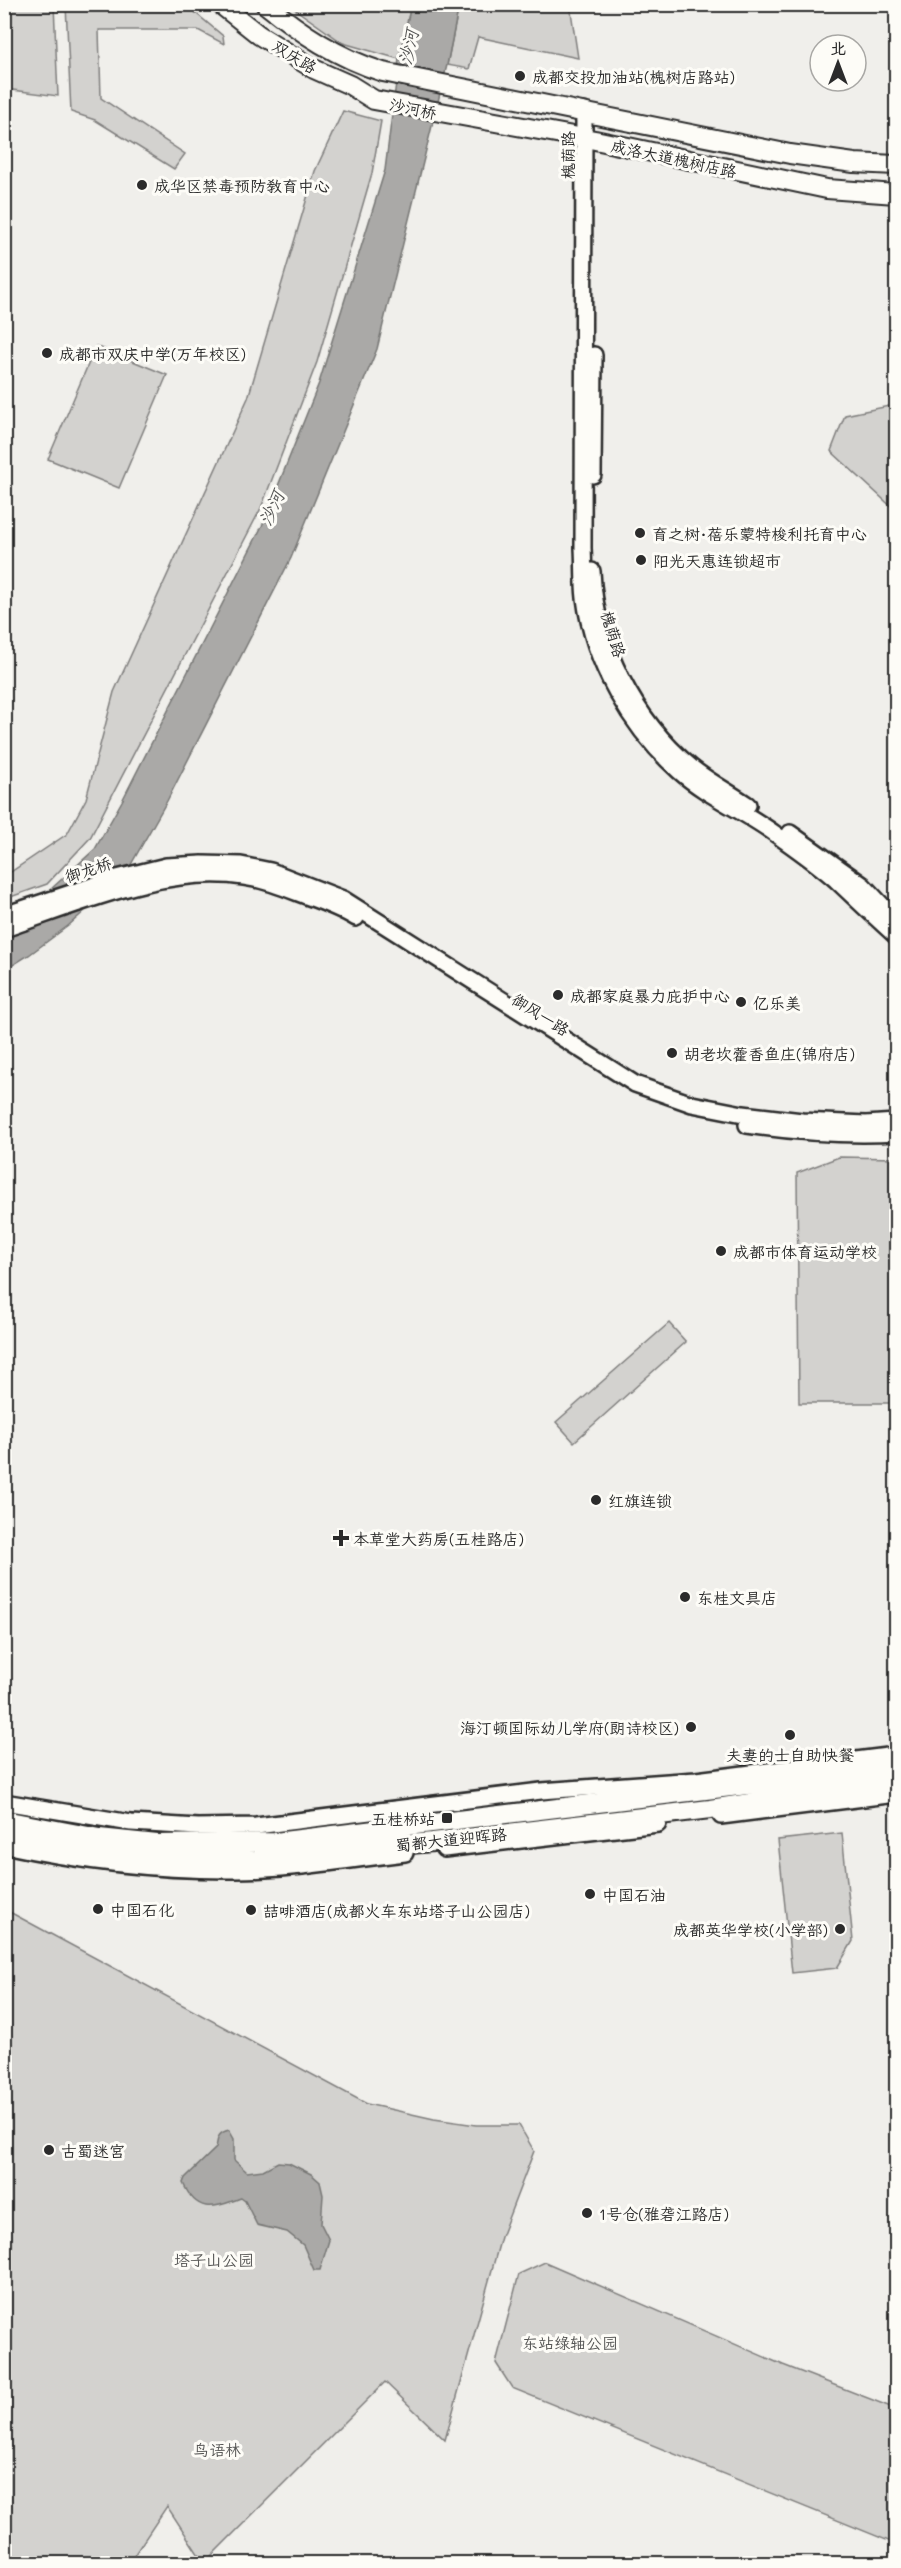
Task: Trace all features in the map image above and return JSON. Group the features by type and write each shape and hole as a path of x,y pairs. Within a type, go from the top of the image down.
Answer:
{"main road":[{"name":"双庆路","path":"220,4 259,35 314,69 350,85 374,100"},
{"name":"双庆路","path":"265,4 301,33 357,62 383,72"},
{"name":"沙河桥","path":"383,72 458,86"},
{"name":"成洛大道槐树店路","path":"458,86 790,154 854,163 897,165"},
{"name":"沙河桥","path":"374,100 453,116"},
{"name":"槐荫路","path":"584,111 590,140 592,574 602,629 615,665 638,708 657,732 690,766 840,867 863,885 897,920"},
{"name":"成洛大道槐树店路","path":"453,116 590,140 827,189 897,194"},
{"name":"槐荫路","path":"590,140 583,548 585,598 591,628 604,666 627,711 680,772 790,845 835,879 855,901 897,936"},
{"name":"御风一路","path":"183,870 242,865 271,871 344,898 635,1084 692,1104 743,1114 802,1121 866,1124 897,1122"},
{"name":"御龙桥","path":"4,915 130,874 183,870"},
{"name":"御龙桥","path":"4,928 183,870"},
{"name":"御风一路","path":"183,870 271,882 344,910 633,1094 682,1111 737,1124 803,1132 867,1135 897,1133"},
{"path":"256,1827 541,1791 696,1780 897,1755"},
{"name":"蜀都大道迎晖路","path":"4,1820 99,1838 157,1844 274,1842 897,1767"},
{"path":"630,1799 696,1780"},
{"name":"蜀都大道迎晖路","path":"4,1834 103,1854 178,1860 234,1860 434,1842 710,1809 897,1781"},
{"name":"蜀都大道迎晖路","path":"4,1845 92,1862 154,1868 229,1870 489,1845 897,1794"},
{"path":"4,1802 131,1823 198,1827 373,1829"},
{"path":"348,1860 434,1842"},
{"path":"103,1854 154,1868"}],"green space":[{"path":"5,4 54,5 58,96 5,89"},
{"path":"66,5 186,5 223,36 224,44 198,30 99,30 101,98 185,154 174,169 95,120 71,112"},
{"path":"289,5 411,5 399,59 343,43"},
{"path":"459,5 570,5 578,58 478,37 469,69 447,65"},
{"path":"343,111 381,121 372,173 317,362 261,508 90,838 47,884 5,899 5,876 67,834 86,799 114,692 248,398 315,171"},
{"path":"96,346 167,375 119,488 48,459"},
{"path":"889,406 896,413 896,511 831,451 845,415"},
{"path":"839,1157 896,1158 896,1403 799,1403 797,1173"},
{"path":"669,1323 686,1342 574,1442 556,1422"},
{"path":"842,1833 853,1941 837,1968 792,1973 778,1840"},
{"name":"塔子山公园","path":"4,1909 367,2104 434,2119 476,2125 519,2125 534,2151 501,2237 445,2440 385,2382 204,2563 167,2506 129,2563 5,2563"},
{"name":"东站绿轴公园","path":"545,2262 783,2365 896,2409 896,2544 512,2388 496,2363 519,2274"}],"water":[{"name":"沙河","path":"411,5 459,5 447,65 377,349 291,558 167,801 125,875 68,926 5,970 5,927 95,849 122,801 262,526 319,383 385,170 399,59"},
{"path":"229,2130 234,2139 234,2160 247,2172 263,2170 278,2162 289,2163 311,2174 320,2182 323,2195 321,2224 329,2240 320,2270 314,2270 303,2245 287,2232 257,2225 245,2201 241,2198 208,2206 195,2201 189,2193 183,2183 185,2178 216,2148 220,2134"}],"place":[{"name":"成都交投加油站(槐树店路站)","path":"520,76"},
{"name":"成华区禁毒预防教育中心","path":"142,185"},
{"name":"成都市双庆中学(万年校区)","path":"47,353"},
{"name":"育之树·蓓乐蒙特梭利托育中心","path":"640,533"},
{"name":"阳光天惠连锁超市","path":"641,560"},
{"name":"成都家庭暴力庇护中心","path":"558,995"},
{"name":"亿乐美","path":"741,1002"},
{"name":"胡老坎藿香鱼庄(锦府店)","path":"672,1053"},
{"name":"成都市体育运动学校","path":"721,1251"},
{"name":"红旗连锁","path":"596,1500"},
{"name":"本草堂大药房(五桂路店)","path":"341,1538"},
{"name":"东桂文具店","path":"685,1597"},
{"name":"海汀顿国际幼儿学府(朗诗校区)","path":"691,1727"},
{"name":"夫妻的士自助快餐","path":"790,1735"},
{"name":"五桂桥站","path":"447,1818"},
{"name":"中国石油","path":"590,1894"},
{"name":"中国石化","path":"98,1909"},
{"name":"喆啡酒店(成都火车东站塔子山公园店)","path":"251,1910"},
{"name":"成都英华学校(小学部)","path":"840,1929"},
{"name":"古蜀迷宫","path":"49,2150"},
{"name":"1号仓(雅砻江路店)","path":"587,2213"}],"park label":[{"name":"鸟语林","path":"217,2449"}]}
